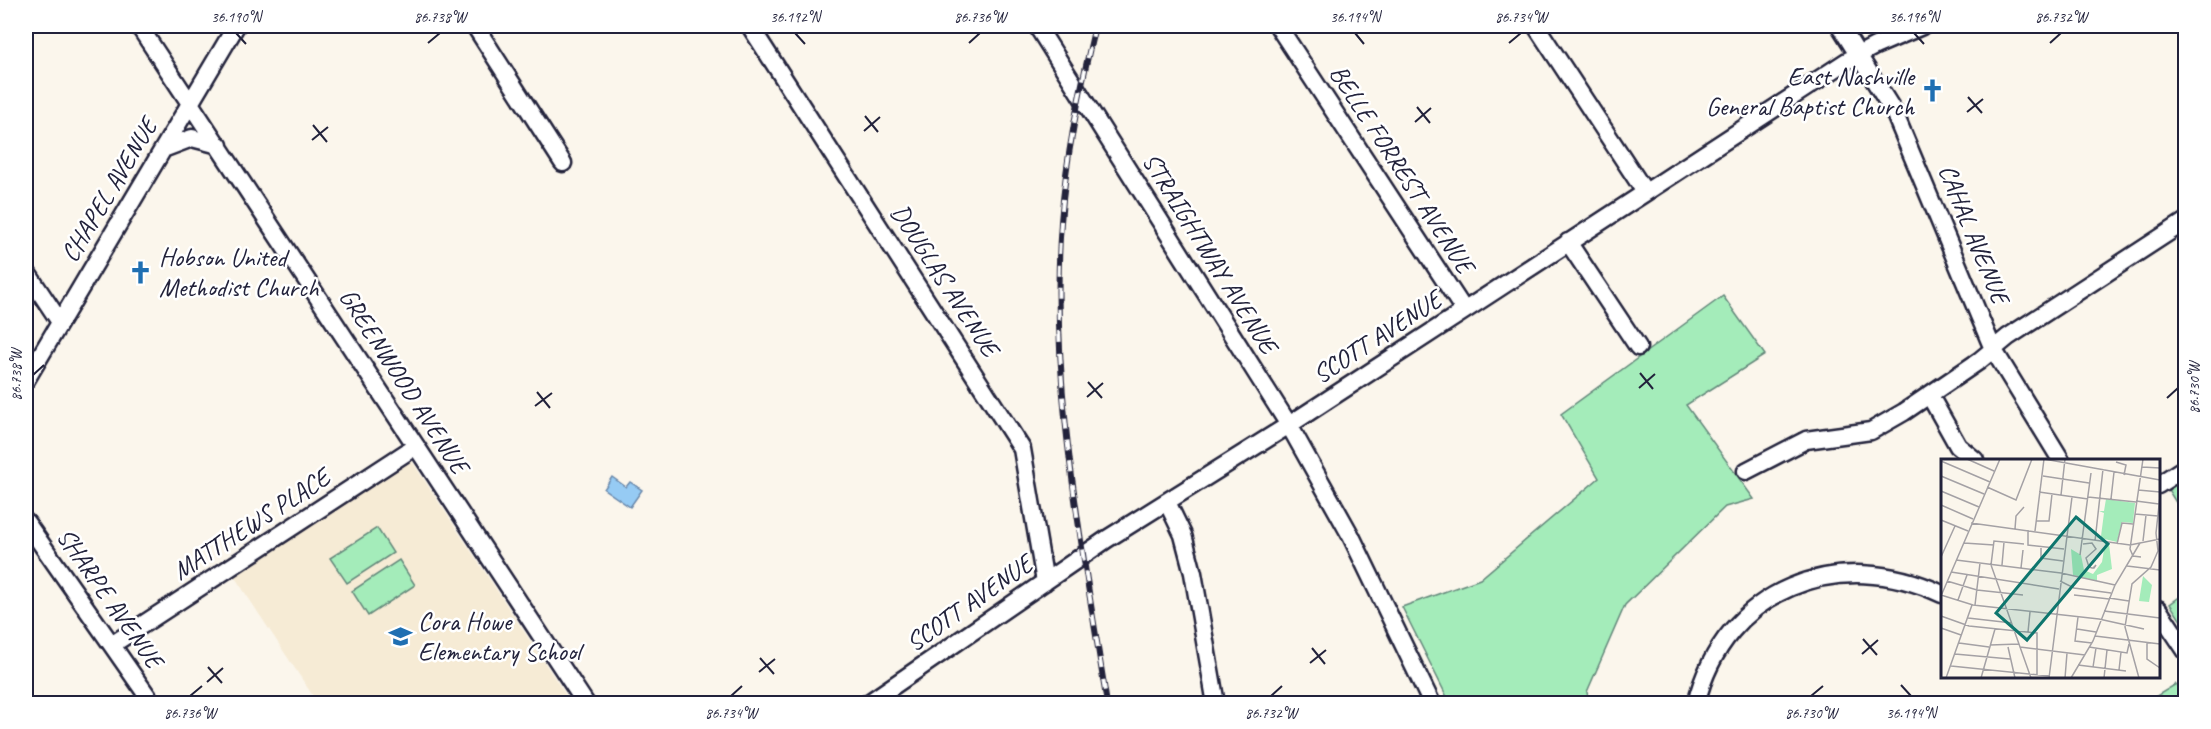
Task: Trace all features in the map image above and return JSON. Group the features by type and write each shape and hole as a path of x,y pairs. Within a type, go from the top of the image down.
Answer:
{"street":[{"name":"GREENWOOD AVENUE","path":"140,26 586,704"},
{"name":"CHAPEL AVENUE","path":"26,380 236,26"},
{"path":"475,26 563,163"},
{"name":"DOUGLAS AVENUE","path":"750,26 1022,449 1045,582"},
{"name":"STRAIGHTWAY AVENUE","path":"1037,26 1289,425 1351,536 1432,704"},
{"name":"BELLE FORREST AVENUE","path":"1278,26 1464,310"},
{"path":"1536,26 1645,192"},
{"name":"CAHAL AVENUE","path":"1840,26 1894,112 1994,349 2060,459"},
{"name":"SCOTT AVENUE","path":"867,704 1167,502 1859,54 1922,26"},
{"path":"164,149 192,138 219,145"},
{"path":"1746,471 1806,440 1870,430 1930,396 1994,349 2186,221"},
{"path":"1568,242 1638,347"},
{"path":"26,271 60,322"},
{"path":"1930,396 1958,446 1974,459"},
{"name":"MATTHEWS PLACE","path":"113,644 416,446"},
{"path":"2160,484 2186,467"},
{"path":"1167,502 1183,535 1193,573 1216,704"},
{"name":"SHARPE AVENUE","path":"26,522 153,704"},
{"path":"1696,704 1702,681 1727,636 1769,597 1798,583 1827,575 1864,573 1917,582 1941,594"},
{"path":"2160,612 2186,651"}],"shaded area":[{"name":"Cora Howe Elementary School","path":"411,460 571,703 304,703 313,696 234,576"}],"green space":[{"path":"1723,296 1765,355 1686,405 1754,499 1725,507 1625,605 1587,692 1589,703 1450,703 1402,607 1480,579 1599,478 1561,414"},
{"path":"2185,476 2185,517 2167,488"},
{"path":"377,528 393,553 347,583 330,558"},
{"path":"399,560 415,585 368,616 352,591"},
{"path":"2185,593 2185,627 2170,604"},
{"path":"2176,684 2185,703 2145,703"}],"water":[{"path":"612,477 626,487 630,482 642,490 630,507 604,489"}],"railway":[{"path":"1095,26 1066,172 1061,222 1060,343 1070,464 1107,704"}],"place":[{"name":"East Nashville General Baptist Church","path":"1932,91"},
{"name":"Hobson United Methodist Church","path":"141,272"},
{"name":"Cora Howe Elementary School","path":"400,636"}]}
